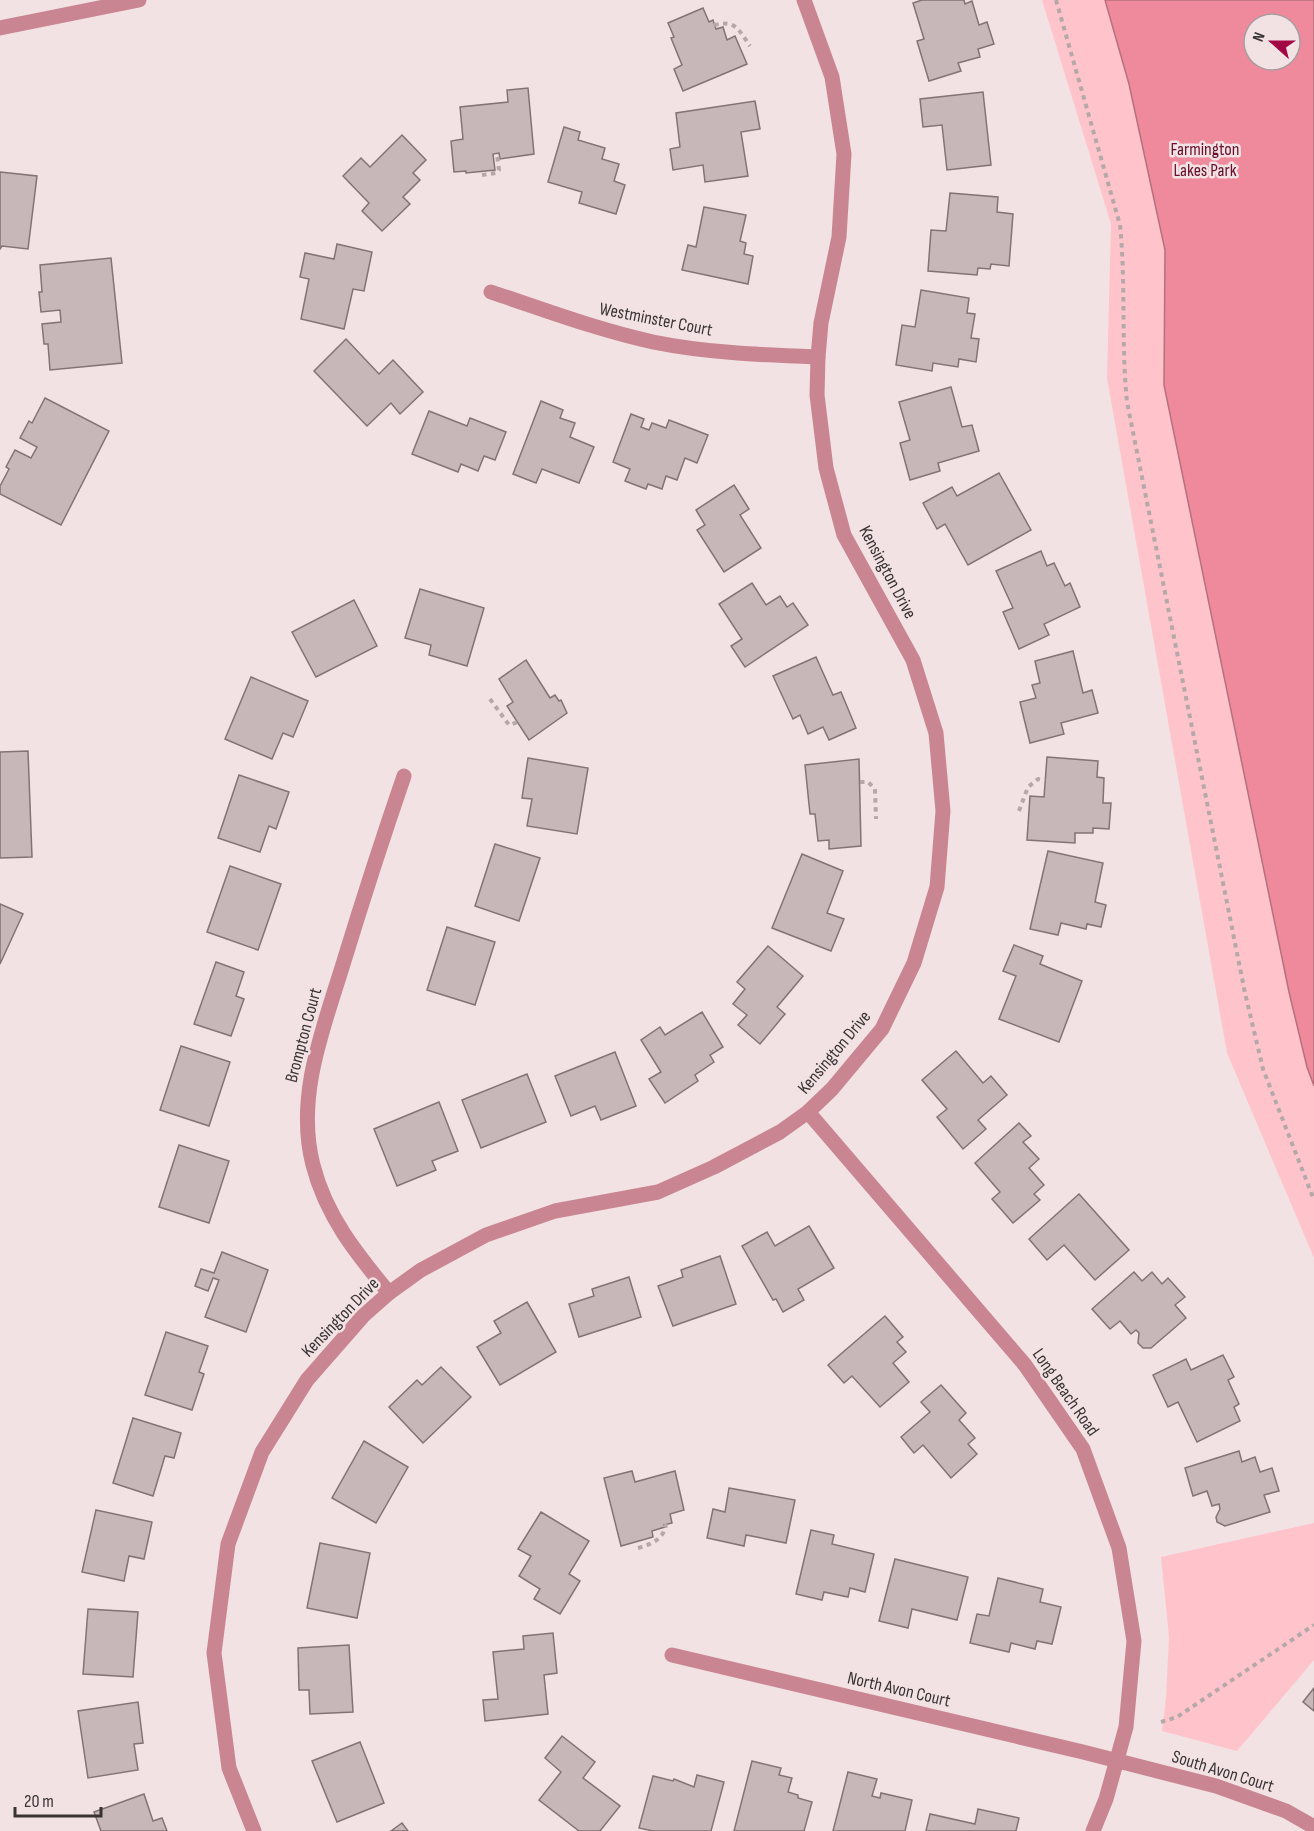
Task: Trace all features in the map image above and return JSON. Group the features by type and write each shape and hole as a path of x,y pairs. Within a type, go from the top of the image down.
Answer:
{"street":[{"path":"0,28 139,0"},
{"name":"Kensington Drive","path":"254,1831 229,1768 214,1653 228,1544 262,1452 307,1380 363,1316 389,1293 421,1270 486,1235 555,1211 658,1192 714,1167 780,1132 808,1112 832,1089 882,1029 914,963 937,887 943,811 936,733 913,660 844,535 826,468 817,395 818,357 821,323 839,237 844,154 832,77 804,0"},
{"name":"Westminster Court","path":"492,292 600,329 655,342 719,351 818,357"},
{"name":"Brompton Court","path":"389,1293 335,1222 313,1166 307,1134 307,1101 316,1051 404,776"},
{"name":"Long Beach Road","path":"808,1112 1025,1365 1083,1449 1119,1548 1134,1641 1126,1727 1106,1799 1093,1831"},
{"name":"North Avon Court","path":"672,1655 1117,1761"},
{"name":"South Avon Court","path":"1117,1761 1216,1786 1286,1811 1314,1827"}],"path":[{"path":"1056,0 1120,225 1123,254 1126,402 1245,993 1263,1069 1314,1200"},
{"path":"714,24 728,22 737,27 750,45"},
{"path":"482,175 496,173 499,170 497,154"},
{"path":"490,699 509,725 518,722"},
{"path":"1018,811 1028,787 1038,779 1045,781"},
{"path":"860,782 868,782 875,789 876,819"},
{"path":"638,1548 655,1542 663,1534 666,1524"},
{"path":"1161,1722 1177,1717 1314,1625"}],"green space":[{"name":"Farmington Lakes Park","path":"1042,0 1314,0 1314,1258 1227,1053 1107,378 1111,224"},
{"path":"1314,1523 1314,1660 1237,1751 1162,1731 1169,1637 1161,1557"}],"shaded area":[{"name":"Farmington Lakes Park","path":"1105,0 1314,0 1314,1086 1307,1067 1289,992 1164,385 1165,250 1129,84"}],"building":[{"path":"922,0 964,0 965,4 972,1 979,25 987,22 994,44 978,49 980,57 958,63 961,71 929,81 917,41 924,39 913,3"},
{"path":"703,8 709,22 713,20 716,29 723,27 727,40 735,36 747,64 683,91 674,69 682,65 671,38 674,37 668,23"},
{"path":"528,88 534,154 500,159 499,153 493,154 495,170 454,172 451,141 463,139 460,107 508,102 507,90"},
{"path":"983,92 991,165 947,170 942,125 923,127 920,99"},
{"path":"755,101 760,129 741,132 748,176 705,182 703,165 673,170 670,149 680,147 676,113"},
{"path":"564,127 580,132 578,140 605,148 602,159 619,164 614,181 625,185 616,214 579,203 582,192 548,182"},
{"path":"402,135 426,160 413,173 420,180 403,197 410,204 382,231 362,211 369,203 343,176 361,158 370,167"},
{"path":"0,172 37,176 28,249 2,246 0,249"},
{"path":"950,193 998,197 997,212 1013,214 1009,266 991,264 990,269 978,268 977,275 928,271 931,230 946,231"},
{"path":"704,207 746,215 740,241 746,243 744,254 753,256 748,284 682,270 688,245 696,247"},
{"path":"337,244 372,252 364,291 353,289 344,329 301,319 309,279 300,277 305,253 334,259"},
{"path":"111,258 122,363 50,370 48,344 44,344 42,324 61,322 60,310 41,312 40,265"},
{"path":"921,290 969,298 967,313 975,314 971,338 979,339 976,362 959,359 958,367 933,363 932,371 896,365 902,325 915,327"},
{"path":"346,339 379,374 393,360 423,392 400,414 391,403 367,426 314,371"},
{"path":"951,387 962,427 972,425 979,451 938,463 940,471 910,480 900,443 910,440 899,402"},
{"path":"45,398 109,431 61,525 0,494 0,486 9,469 6,467 15,450 31,458 37,447 20,438 29,421 32,423"},
{"path":"541,401 563,410 560,418 575,423 570,437 594,447 579,483 542,469 536,483 513,474"},
{"path":"429,411 467,426 470,418 506,432 495,460 484,456 478,471 461,464 458,472 412,454"},
{"path":"631,414 644,419 641,427 649,430 652,423 666,428 669,420 708,435 697,463 685,458 677,480 666,476 662,489 648,484 646,489 625,481 630,469 613,462"},
{"path":"999,473 1031,530 968,565 945,524 937,529 923,503 952,487 957,496"},
{"path":"734,485 749,509 740,515 761,548 724,572 697,530 705,525 696,510"},
{"path":"1041,551 1047,566 1054,563 1065,586 1070,583 1080,607 1044,624 1049,635 1019,649 1003,612 1013,608 996,571"},
{"path":"752,583 766,605 780,596 787,607 793,603 808,625 745,667 731,646 742,639 719,604"},
{"path":"420,589 484,608 467,666 429,655 431,645 405,638"},
{"path":"354,600 377,646 316,677 292,632"},
{"path":"1073,651 1083,693 1092,690 1098,713 1061,723 1064,734 1030,743 1020,702 1036,698 1032,685 1040,683 1035,661"},
{"path":"816,657 833,695 841,692 856,728 829,740 823,727 808,734 800,715 793,719 773,676"},
{"path":"526,660 550,698 555,695 559,701 561,700 567,713 529,740 507,706 513,702 499,679"},
{"path":"251,677 308,701 293,737 283,733 272,759 225,739"},
{"path":"28,751 32,857 0,858 0,752"},
{"path":"1047,757 1098,761 1097,777 1104,778 1103,803 1111,803 1109,829 1093,828 1093,833 1075,833 1075,843 1027,840 1030,796 1044,797"},
{"path":"528,758 588,768 577,834 527,826 532,799 522,798"},
{"path":"859,759 861,846 829,849 829,840 818,841 815,814 810,814 805,765"},
{"path":"239,775 289,792 276,829 269,826 260,852 218,838"},
{"path":"495,844 540,858 519,921 475,906"},
{"path":"1048,851 1103,863 1095,902 1106,905 1101,927 1087,924 1086,929 1061,923 1058,935 1030,929"},
{"path":"802,854 843,871 827,913 844,919 831,951 772,928"},
{"path":"230,866 281,884 258,950 207,932"},
{"path":"0,904 23,914 0,964"},
{"path":"447,927 495,942 475,1005 427,990"},
{"path":"1014,945 1043,956 1040,964 1082,981 1059,1042 999,1019 1016,976 1003,971"},
{"path":"768,946 803,976 777,1007 785,1014 760,1044 738,1025 747,1015 733,1004 745,989 737,982"},
{"path":"216,962 244,972 236,996 244,999 231,1036 194,1024"},
{"path":"702,1012 723,1047 710,1055 714,1062 695,1075 698,1081 665,1103 649,1079 661,1072 641,1040 660,1027 665,1035"},
{"path":"181,1046 230,1062 209,1126 160,1110"},
{"path":"956,1051 983,1083 991,1076 1007,1095 978,1120 986,1129 963,1149 937,1117 947,1109 922,1080"},
{"path":"615,1052 636,1106 601,1120 595,1106 571,1116 555,1076"},
{"path":"527,1074 546,1122 481,1148 462,1100"},
{"path":"439,1102 458,1151 432,1161 436,1170 397,1186 374,1129"},
{"path":"1019,1123 1031,1136 1023,1142 1039,1159 1029,1168 1044,1185 1034,1194 1040,1200 1013,1223 992,1199 1000,1192 975,1163"},
{"path":"179,1145 229,1161 209,1223 159,1207"},
{"path":"1079,1194 1129,1250 1095,1280 1064,1245 1047,1260 1029,1239"},
{"path":"809,1226 834,1268 798,1289 804,1300 783,1312 776,1299 773,1300 742,1246 767,1232 775,1246"},
{"path":"222,1252 268,1270 246,1332 205,1317 219,1280 213,1278 208,1291 195,1286 201,1269 214,1273"},
{"path":"720,1256 736,1304 673,1326 658,1286 683,1277 681,1270"},
{"path":"1134,1272 1142,1281 1152,1272 1162,1284 1168,1278 1185,1297 1175,1305 1186,1318 1151,1348 1143,1348 1138,1343 1139,1333 1136,1330 1131,1334 1120,1321 1110,1329 1092,1309"},
{"path":"629,1277 641,1317 579,1337 569,1304 594,1296 592,1289"},
{"path":"527,1302 556,1352 500,1385 477,1347 501,1333 494,1321"},
{"path":"885,1316 903,1337 897,1342 906,1352 893,1363 909,1382 880,1407 852,1376 844,1383 828,1365"},
{"path":"166,1332 208,1346 199,1372 204,1374 192,1410 145,1395"},
{"path":"1223,1355 1234,1377 1228,1380 1239,1404 1234,1407 1240,1421 1197,1442 1178,1402 1168,1407 1153,1375 1186,1359 1191,1370"},
{"path":"441,1367 471,1397 423,1443 389,1407 417,1380 422,1385"},
{"path":"941,1385 966,1413 959,1420 975,1438 968,1444 977,1454 951,1478 923,1445 914,1453 901,1437 930,1412 921,1402"},
{"path":"133,1418 181,1433 174,1458 165,1456 153,1496 113,1483"},
{"path":"364,1441 408,1467 376,1523 332,1498"},
{"path":"1239,1451 1242,1462 1255,1457 1260,1472 1272,1468 1279,1491 1264,1495 1270,1512 1225,1526 1217,1522 1219,1504 1212,1506 1207,1491 1193,1496 1185,1468"},
{"path":"632,1471 635,1482 675,1471 684,1510 670,1514 672,1523 652,1531 653,1537 621,1546 604,1478"},
{"path":"729,1488 795,1500 786,1543 746,1535 744,1546 707,1538 713,1509 725,1512"},
{"path":"96,1510 152,1522 144,1559 129,1556 124,1581 82,1572"},
{"path":"541,1512 589,1541 569,1574 580,1581 560,1614 534,1599 540,1589 519,1576 531,1556 518,1549"},
{"path":"811,1530 834,1535 832,1544 874,1554 865,1592 850,1588 848,1597 824,1592 822,1600 796,1594"},
{"path":"320,1543 370,1553 357,1618 307,1608"},
{"path":"895,1559 968,1577 957,1620 912,1609 908,1628 879,1621"},
{"path":"998,1578 1043,1589 1040,1602 1061,1607 1052,1644 1037,1641 1035,1649 1011,1643 1009,1652 970,1643 977,1614 989,1616"},
{"path":"88,1609 138,1612 133,1677 83,1674"},
{"path":"553,1633 557,1673 544,1675 548,1714 485,1721 483,1700 498,1699 493,1652 524,1649 523,1636"},
{"path":"349,1645 353,1712 310,1714 309,1690 299,1690 298,1648"},
{"path":"1314,1688 1314,1711 1303,1702"},
{"path":"138,1702 143,1743 134,1744 138,1770 88,1778 78,1711"},
{"path":"562,1736 595,1762 583,1778 620,1806 600,1831 579,1831 539,1800 561,1772 545,1758"},
{"path":"360,1742 384,1803 337,1822 312,1761"},
{"path":"752,1761 781,1768 779,1775 792,1778 788,1792 812,1802 804,1831 734,1831"},
{"path":"848,1772 877,1779 872,1796 880,1798 881,1793 912,1800 905,1831 833,1831"},
{"path":"697,1775 724,1782 711,1831 653,1831 639,1828 653,1776 673,1781 674,1779 694,1787"},
{"path":"144,1794 153,1821 162,1818 167,1831 101,1831 94,1812"},
{"path":"978,1809 1019,1818 1016,1831 926,1831 930,1814 975,1824"},
{"path":"402,1823 408,1831 391,1831"}]}
